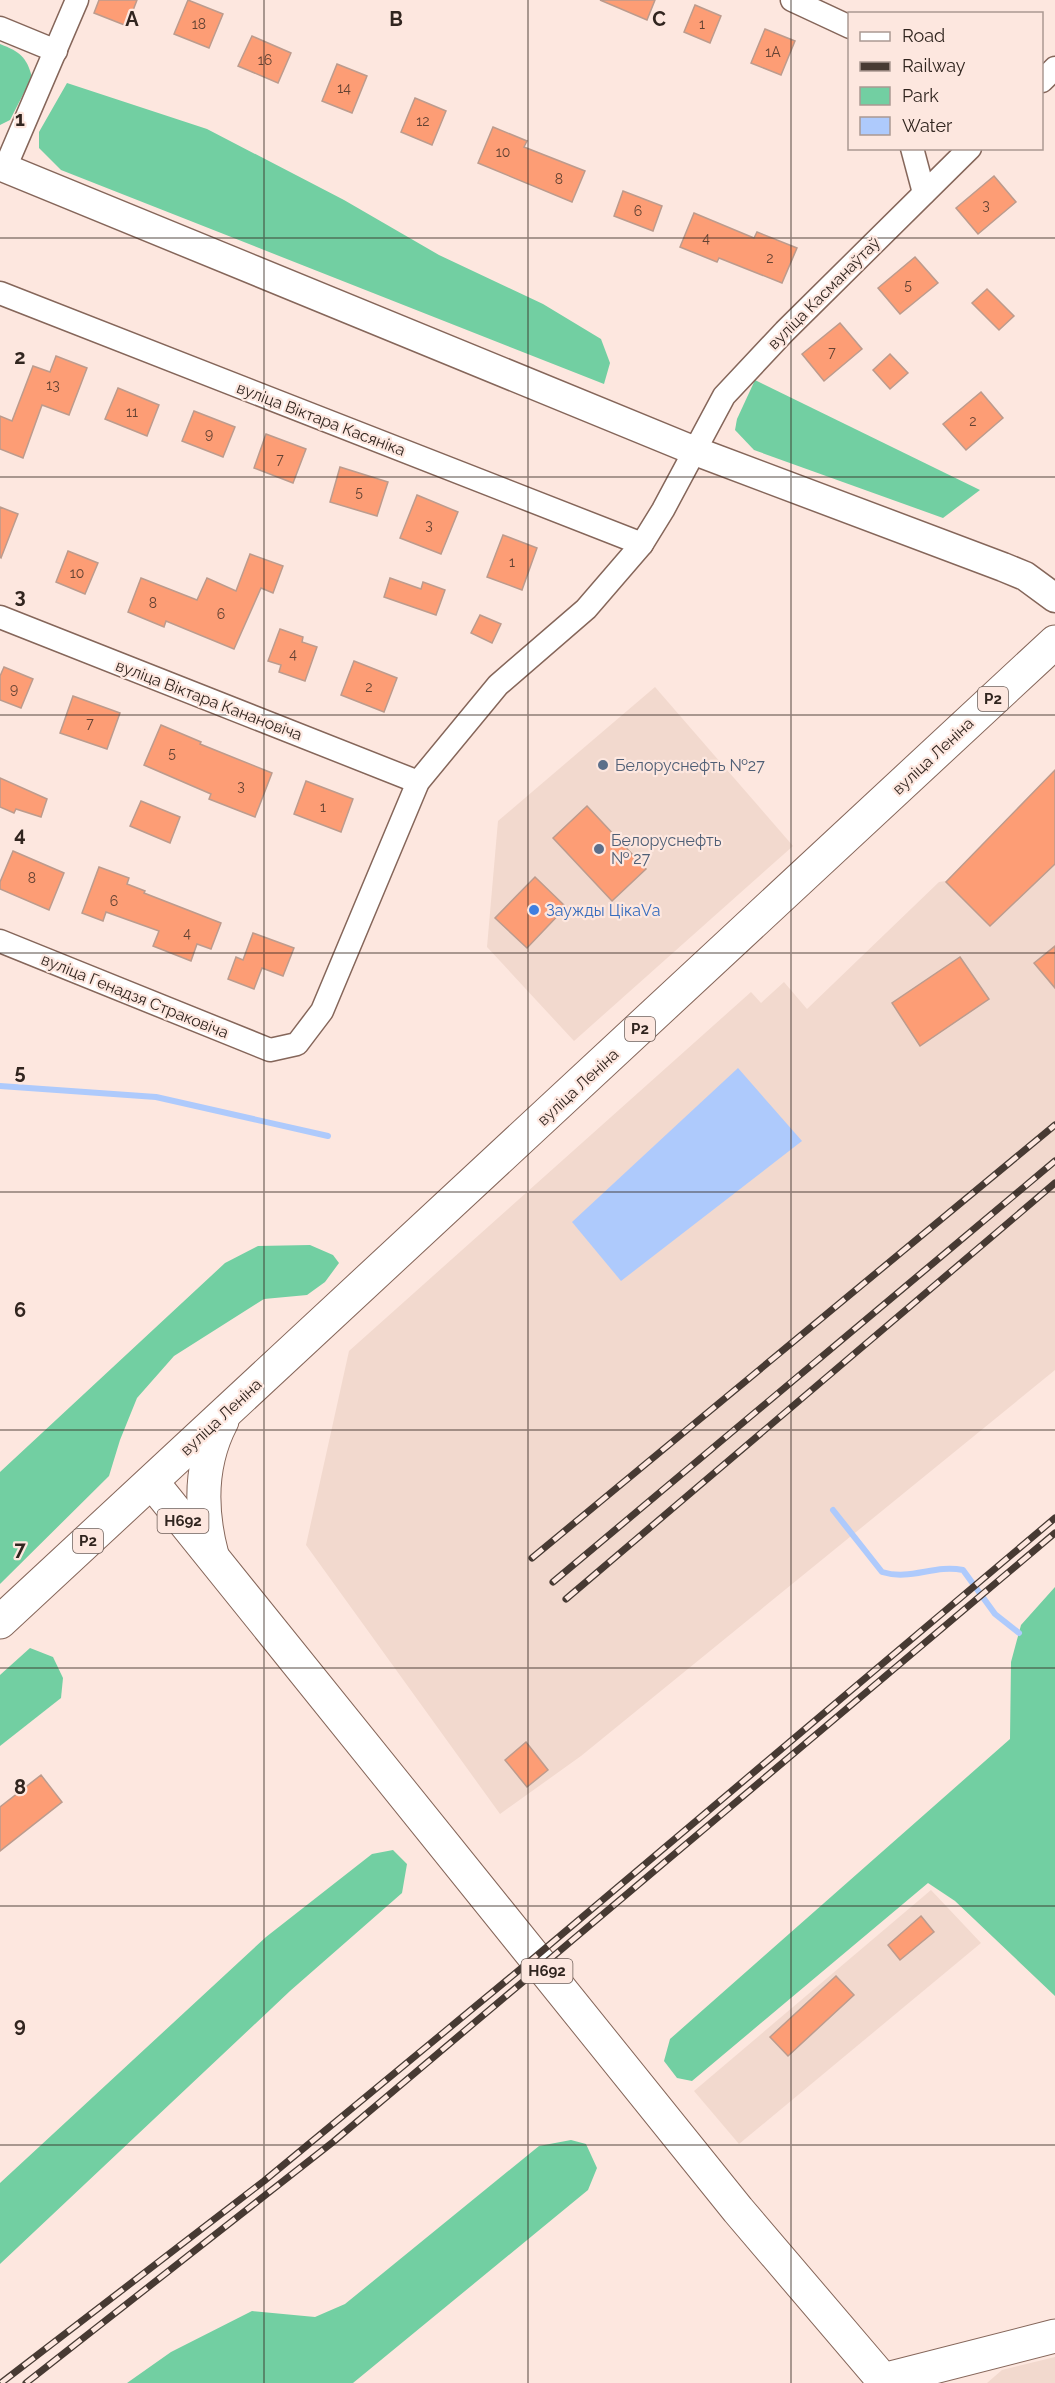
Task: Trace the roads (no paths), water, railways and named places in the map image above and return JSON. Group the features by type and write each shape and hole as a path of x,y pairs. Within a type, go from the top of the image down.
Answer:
{"main road":[{"name":"вуліца Леніна","path":"152,1482 1055,642"},
{"path":"213,1559 208,1538 203,1492 210,1447 226,1413"},
{"name":"Н692","path":"152,1482 738,2210 883,2381"},
{"name":"Р2","path":"0,1622 152,1482"},
{"path":"883,2381 1055,2336"}],"street":[{"path":"77,0 3,167 695,451 1004,567 1025,576 1055,598"},
{"path":"792,0 848,27"},
{"path":"0,28 56,51"},
{"path":"1043,79 1055,68"},
{"path":"913,150 924,193"},
{"name":"вуліца Касманаўтаў","path":"270,1050 297,1044 322,1011 418,782 498,686 585,609 642,544 724,396 968,150"},
{"name":"вуліца Віктара Касяніка","path":"0,293 642,544"},
{"name":"вуліца Віктара Канановіча","path":"0,617 418,782"},
{"name":"вуліца Генадзя Страковіча","path":"0,941 270,1050"}],"water":[{"path":"738,1068 802,1141 621,1281 572,1222"}],"waterway":[{"path":"0,1086 156,1097 328,1136"},
{"path":"833,1510 882,1572 903,1575 942,1569 963,1570 995,1614 1019,1633"}],"railway":[{"path":"532,1558 1055,1125"},
{"path":"553,1582 1055,1161"},
{"path":"566,1599 1055,1183"},
{"path":"1,2383 264,2181 535,1957 1055,1518"},
{"path":"26,2383 333,2142 1055,1533"}],"place":[{"name":"Белоруснефть №27","path":"603,765"},
{"name":"Белоруснефть № 27","path":"599,849"},
{"name":"Заужды ЦікаVа","path":"534,910"}]}
